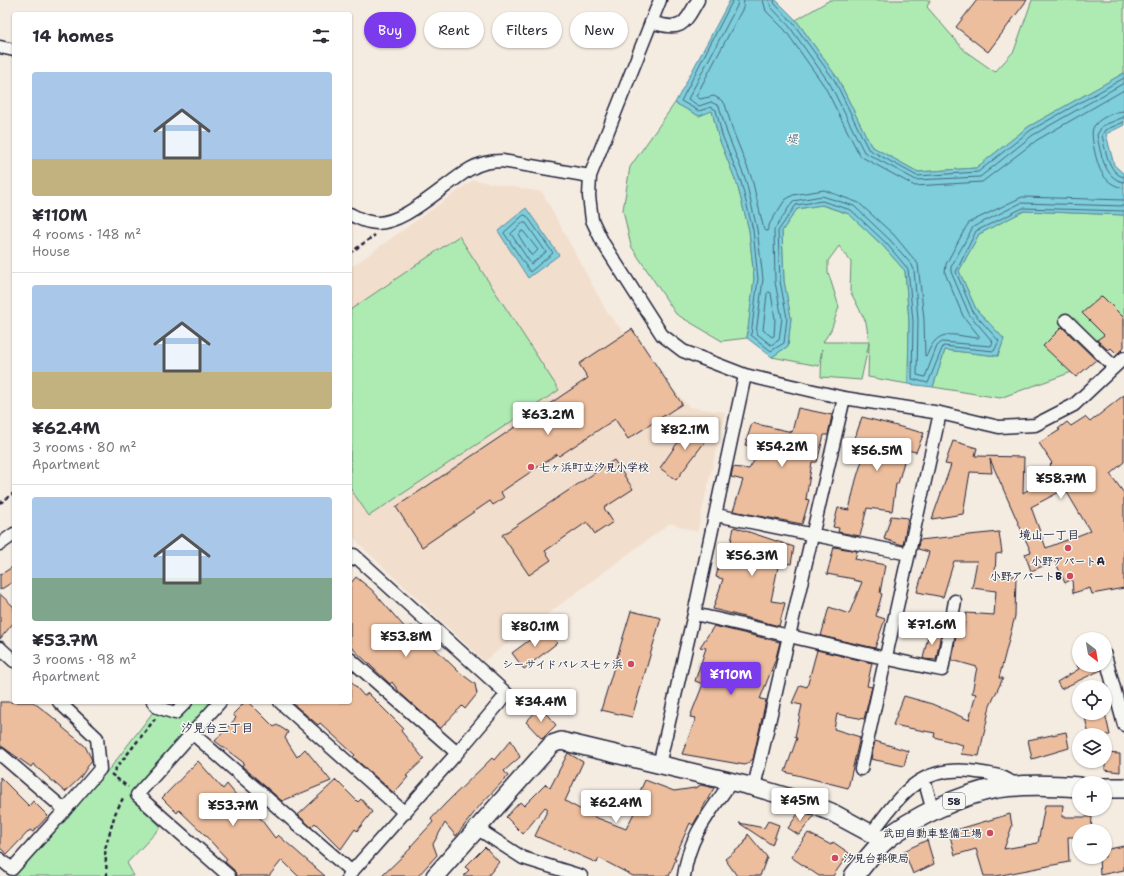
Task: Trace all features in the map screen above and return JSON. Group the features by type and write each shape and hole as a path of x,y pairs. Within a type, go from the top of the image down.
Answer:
{"main road":[{"name":"58","path":"854,876 878,837 933,810 971,795 997,788 1016,786 1072,787"},
{"path":"1112,788 1124,788"}],"street":[{"path":"660,0 590,176 589,196 592,220 603,243 662,334 683,351 745,375 844,398 940,413 999,426 1035,425 1074,405 1124,358"},
{"path":"651,22 670,28 681,24 688,17 698,0"},
{"path":"0,47 12,50"},
{"path":"352,215 371,223 386,222 396,218 470,168 488,161 502,161 590,176"},
{"path":"1066,320 1114,367"},
{"path":"659,765 716,515 745,375"},
{"path":"754,787 844,398"},
{"path":"861,769 940,413"},
{"path":"716,515 909,554"},
{"path":"0,544 12,535"},
{"path":"192,733 350,874 458,753 507,694 354,555 352,558"},
{"path":"694,614 789,634 885,659 942,670 955,601"},
{"path":"0,648 12,659"},
{"path":"352,660 458,753"},
{"path":"1110,672 1124,725"},
{"path":"0,859 12,869 65,810 100,768 97,738 60,704"},
{"path":"155,704 157,707 175,713 184,704"},
{"path":"218,704 137,795 229,876"},
{"path":"282,704 405,813"},
{"path":"435,876 556,742 572,743 754,787 832,812 878,837 900,796 924,779 937,772 963,770 996,774 1008,779 1016,786"},
{"path":"0,754 65,810"},
{"path":"924,779 933,810"},
{"path":"684,876 686,858 697,831 731,782"},
{"path":"478,829 523,858 581,876"}],"path":[{"path":"0,503 12,494"},
{"path":"106,780 156,718"},
{"path":"107,876 105,849 115,814 123,798 130,789 111,774"}],"shaded area":[{"name":"七ヶ浜町立汐見小学校","path":"473,180 542,192 608,314 689,407 725,412 697,532 670,523 484,661 360,545 352,535 352,267"}],"green space":[{"path":"830,0 930,0 927,7 965,51 995,72 1014,51 1032,0 1124,0 1124,73 1028,127 976,168 918,172 871,146 838,79 796,20"},
{"path":"675,103 699,116 712,110 718,136 737,184 749,230 754,279 747,338 722,341 676,314 631,246 623,210 630,167"},
{"path":"821,205 849,214 883,246 905,271 909,321 908,384 868,377 869,343 861,380 821,377 822,349 819,366 772,357 788,346 791,318 784,281 782,231 797,209","holes":["839,246 851,262 850,291 866,322 869,342 823,342 831,330 839,307 828,272 828,261"]},
{"path":"1024,211 1124,215 1124,327 1072,372 1000,398 933,387 945,350 998,356 1004,339 976,309 959,271 979,234"},
{"path":"459,236 559,390 369,516 352,491 352,309"},
{"path":"184,704 218,704 132,799 161,827 127,863 134,876 13,876 111,767 157,707 175,713"}],"water":[{"name":"堤","path":"730,0 776,0 796,20 838,79 871,146 918,172 976,168 1028,127 1124,73 1124,125 1106,134 1114,165 1124,174 1124,215 1024,211 979,234 959,271 976,309 1004,339 998,356 945,350 933,387 908,384 909,321 905,271 883,246 849,214 822,205 797,209 782,231 784,281 791,318 788,346 772,357 747,338 754,278 749,230 737,184 718,136 712,111 699,116 675,103"},
{"path":"526,208 559,255 528,278 498,231"}],"building":[{"path":"977,0 1027,0 988,52 956,27"},
{"path":"1102,296 1124,318 1124,347 1117,354 1111,348 1108,350 1097,340 1104,335 1082,313"},
{"path":"1062,327 1096,360 1076,377 1043,346"},
{"path":"632,329 682,404 628,439 615,419 559,456 557,454 501,492 504,498 493,505 490,501 422,547 396,507 588,378 579,364"},
{"path":"1124,395 1124,462 1110,474 1124,493 1124,588 1092,594 1090,588 1073,593 1072,579 1065,583 1055,561 1031,571 1025,554 1031,552 990,459 992,473 970,472 963,514 932,519 951,465 945,464 953,441 977,448 975,456 1024,457 1023,493 1055,472 1050,465 1052,463 1039,443 1060,430 1058,429 1067,422 1071,426 1085,417 1090,422","holes":["1065,489 1090,531 1046,548 1031,507"]},
{"path":"798,408 832,415 828,435 824,435 817,462 812,462 806,499 809,500 802,524 733,511 743,480 731,477 733,467 749,469 762,448 745,445 752,423 792,432"},
{"path":"862,417 924,433 916,452 907,450 898,484 896,484 892,511 867,508 860,536 838,532 839,528 833,527 838,508 849,510 856,480 868,441 855,438"},
{"path":"692,422 710,435 676,480 660,468"},
{"path":"614,460 633,489 604,508 613,522 595,534 587,522 545,551 551,560 529,575 502,535"},
{"path":"891,516 908,518 903,545 884,539"},
{"path":"734,527 794,547 791,564 779,562 771,601 785,603 779,626 713,609 723,579 716,577 720,560 727,562"},
{"path":"999,532 1002,553 996,554 995,575 1016,576 1015,616 999,678 1003,678 990,706 979,756 961,754 963,745 934,737 935,733 893,725 904,696 932,704 969,720 976,694 972,693 977,667 952,660 956,636 963,637 966,613 994,615 996,591 972,588 977,561 954,561 943,597 917,592 929,552 918,549 919,540"},
{"path":"834,547 857,551 855,559 885,565 880,593 882,594 876,616 885,619 875,648 821,636 829,607 849,614 862,582 827,574"},
{"path":"12,567 12,582 0,590 0,575"},
{"path":"356,577 372,590 407,630 412,626 459,672 475,684 477,694 465,709 462,706 440,729 401,694 392,682 390,684 352,648 352,582"},
{"path":"0,594 12,605 12,624 0,639"},
{"name":"シーサイドパレス七ヶ浜","path":"631,611 661,618 632,717 601,710"},
{"path":"714,626 780,642 775,661 760,699 766,700 753,759 745,765 682,754 696,718 690,717 703,684 695,681 706,648 700,647"},
{"path":"547,627 557,643 524,669 512,653"},
{"path":"929,631 941,633 936,660 923,659"},
{"path":"817,650 872,663 867,686 872,687 864,719 837,714 834,729 860,737 848,788 785,772 797,738 795,737 802,705 792,703 800,685 807,687"},
{"path":"1074,672 1097,672 1080,680 1072,680 1072,684 1061,689 1057,682"},
{"path":"352,682 364,696 368,693 403,728 401,731 424,759 406,776 408,777 394,793 353,757 355,755 320,723 318,725 293,704 352,704"},
{"path":"0,702 12,702 12,704 36,704 85,746 92,760 80,778 65,792 33,764 31,767 0,745"},
{"path":"243,704 251,704 274,727 277,725 288,732 285,738 297,757 305,749 331,781 282,801 242,766 244,763 215,741 236,718 233,714"},
{"path":"540,707 556,725 542,739 526,722"},
{"path":"1086,720 1107,720 1108,728 1087,728"},
{"path":"1066,732 1069,748 1032,759 1028,740"},
{"path":"511,740 520,757 504,771 508,776 481,804 456,836 445,823 433,844 437,855 418,876 382,876 411,848 410,847 433,822 431,819 446,803 492,758 494,760"},
{"path":"875,741 908,751 904,766 871,759"},
{"path":"568,753 583,762 565,801 587,814 626,829 642,797 638,796 645,780 674,791 695,788 701,785 714,788 693,825 690,823 674,859 676,859 669,876 633,876 599,858 597,863 535,836 548,809 545,807 523,834 506,817 520,802 524,806 546,784 550,788"},
{"path":"1112,753 1120,754 1120,772 1105,770 1105,768 1112,768"},
{"path":"198,761 223,789 227,784 251,813 254,810 275,838 278,835 325,876 298,876 282,860 269,876 236,876 234,870 225,862 227,859 204,834 179,810 177,813 162,798"},
{"path":"0,777 29,806 33,801 48,816 33,832 30,830 7,854 0,848"},
{"path":"336,780 358,802 361,799 372,812 357,831 355,829 341,849 315,823 311,827 298,815"},
{"path":"1045,805 1063,805 1062,817 1092,817 1092,824 1072,824 1072,837 1068,837 1069,862 996,876 984,876 976,849 955,855 949,832 1010,814 1012,826 1004,849 1038,843"},
{"path":"800,811 814,816 799,835 788,828"},
{"path":"768,821 779,825 772,845 739,823 764,828"},
{"path":"808,833 831,845 833,842 849,853 833,876 819,876 791,857"},
{"path":"748,834 767,857 760,876 737,876 725,859 744,844"},
{"path":"927,840 934,864 913,874 904,851"},
{"path":"1124,846 1124,870 1100,875 1099,864 1112,864 1112,848"},
{"path":"485,847 499,862 488,876 463,876 469,870 465,867"}],"place":[{"name":"七ヶ浜町立汐見小学校","path":"531,467"},
{"name":"小野アパートA","path":"1068,548"},
{"name":"小野アパートB","path":"1070,576"},
{"name":"シーサイドパレス七ヶ浜","path":"631,664"},
{"name":"武田自動車整備工場","path":"990,833"},
{"name":"汐見台郵便局","path":"835,858"}],"district":[{"name":"境山一丁目","path":"1049,535"},
{"name":"汐見台三丁目","path":"217,728"}]}
